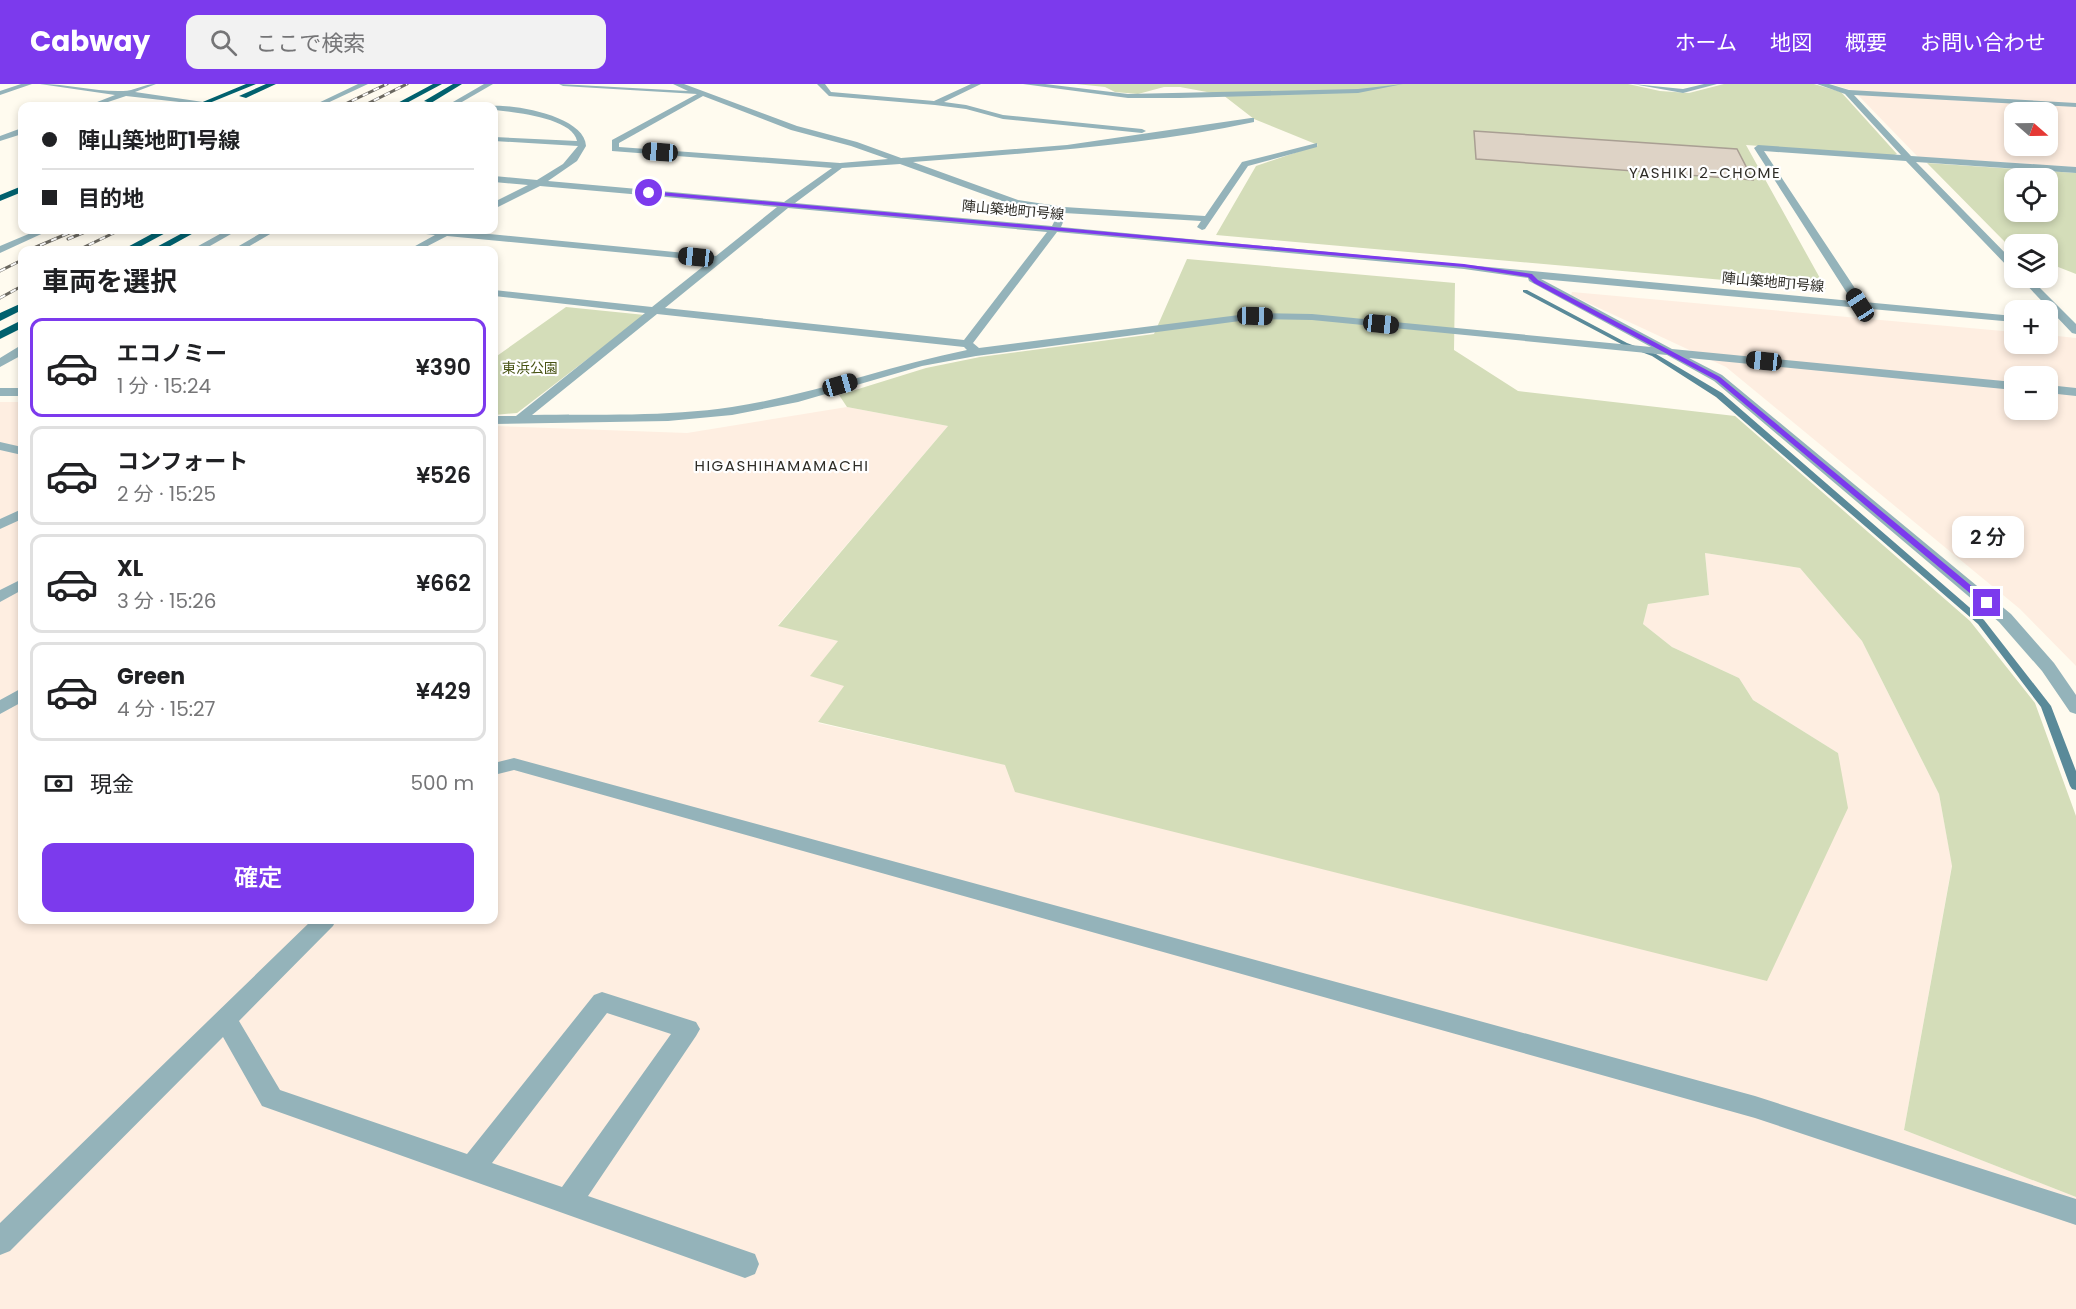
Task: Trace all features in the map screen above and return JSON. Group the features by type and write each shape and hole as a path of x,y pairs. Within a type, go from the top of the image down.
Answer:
{"highway":[{"path":"208,102 252,84"},
{"path":"229,102 272,84"},
{"path":"404,102 438,84"},
{"path":"425,102 458,84"},
{"path":"0,188 18,180"},
{"path":"0,198 18,191"},
{"path":"135,246 158,234"},
{"path":"164,246 186,234"},
{"path":"0,318 18,308"},
{"path":"0,336 18,325"}],"street":[{"path":"0,93 28,84"},
{"path":"44,84 197,102"},
{"path":"102,102 152,84"},
{"path":"325,102 364,84"},
{"path":"459,102 489,84"},
{"path":"563,84 702,94"},
{"path":"677,84 794,128 854,144 1016,203 1064,210 1207,219"},
{"path":"821,84 829,94 935,103 966,107 1003,117 1168,134"},
{"path":"935,103 977,84"},
{"path":"1027,84 1128,96 1180,96 1358,91 1400,84"},
{"path":"1637,84 1683,91 1713,84"},
{"path":"1821,84 1848,92 2076,105"},
{"path":"1848,92 2004,257"},
{"path":"702,94 615,142 615,149 840,166 1067,147 1168,134 1251,120"},
{"path":"498,109 545,116 579,132 583,137 583,144 575,158 559,170 498,204"},
{"path":"0,139 18,132"},
{"path":"0,134 18,136"},
{"path":"498,139 583,144"},
{"path":"1192,245 1245,164 1314,145"},
{"path":"1860,305 1758,148 2076,170"},
{"path":"517,420 786,205 840,166"},
{"path":"2058,178 2076,180"},
{"name":"陣山築地町1号線","path":"498,179 1056,228 1462,275 1530,275 2004,318"},
{"name":"陣山築地町1号線","path":"498,188 1047,237 1192,245"},
{"path":"971,348 1047,237 1056,228 1064,210"},
{"path":"0,250 36,234"},
{"path":"203,246 226,234"},
{"path":"244,246 265,234"},
{"path":"421,246 443,234"},
{"path":"478,234 718,259"},
{"path":"1530,275 1536,281 1718,378 2005,618 2049,668 2076,708"},
{"path":"2035,288 2074,326"},
{"path":"498,293 971,348"},
{"path":"498,420 668,417 732,411 798,398 971,348 1255,316 1312,317 2004,385"},
{"path":"2058,324 2074,326"},
{"path":"0,363 18,352"},
{"path":"2058,390 2076,392"},
{"path":"0,392 18,392"},
{"path":"0,446 18,450"},
{"path":"0,525 18,515"},
{"path":"0,597 18,586"},
{"path":"0,708 18,697"},
{"path":"498,768 514,764 1755,1107 2076,1212"},
{"path":"0,1242 321,924"},
{"path":"471,1169 602,1002 688,1029 568,1202"},
{"path":"225,1019 271,1098 745,1264"}],"shaded area":[{"path":"1831,84 2076,84 2076,167 1918,157 1854,91"},
{"path":"1572,292 2004,331 2004,354 2058,354 2058,336 2076,338 2076,666 2020,609 1726,367 1571,295"},
{"path":"0,402 18,402 18,924 498,924 498,426 687,433 847,407 948,426 778,625 838,641 811,676 845,685 818,723 1006,765 1838,753 1753,700 1739,678 1672,647 1643,624 1648,604 1709,595 1705,553 1800,568 1862,641 1939,794 1952,865 1904,1130 2076,1197 2076,1309 0,1309"}],"green space":[{"path":"1076,84 1628,84 1660,91 1689,93 1724,84 1814,84 1841,92 1897,154 1892,156 1746,145 1826,289 1216,235 1256,166 1318,145 1254,119 1223,95 1180,87 1164,87 1138,94"},
{"path":"1927,163 2004,168 2004,222 2058,222 2058,172 2076,173 2076,274 2058,267 2058,234 2004,234 2004,241"},
{"path":"1187,259 1455,283 1454,350 1518,391 1735,416 1970,621 2035,703 2076,816 2076,1197 1904,1130 1952,866 1939,794 1862,641 1800,568 1705,553 1709,595 1648,604 1643,624 1672,647 1739,678 1753,700 1838,753 1848,808 1767,981 1015,792 1005,765 818,722 844,686 810,676 838,641 778,626 948,426 847,407 839,395 926,368 980,357 1154,334"},
{"name":"東浜公園","path":"566,307 645,315 517,413 498,415 498,355"}],"building":[{"path":"1474,131 1737,149 1753,180 1476,159"}],"waterway":[{"path":"1525,291 1625,344 1654,355 1719,395 1981,622 2046,706 2076,786"}],"railway":[{"path":"349,102 387,84"},
{"path":"371,102 407,84"},
{"path":"38,246 67,234"},
{"path":"68,239 80,234"},
{"path":"86,246 112,234"},
{"path":"0,271 18,262"},
{"path":"0,298 18,288"}],"district":[{"name":"YASHIKI 2-CHOME","path":"1705,173"},
{"name":"HIGASHIHAMAMACHI","path":"782,466"}],"route":[{"path":"649,193 1056,228 1464,266 1530,275 1536,281 1718,378 1987,603"}]}
